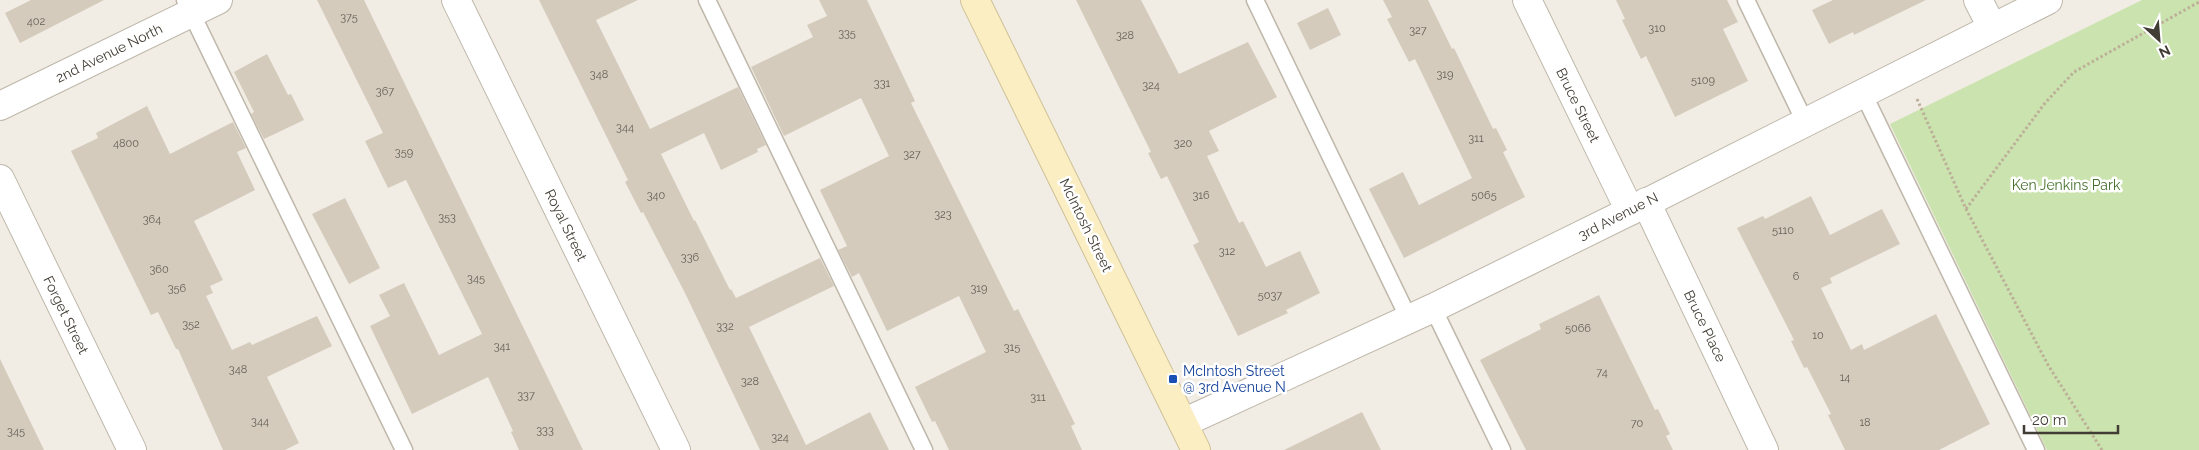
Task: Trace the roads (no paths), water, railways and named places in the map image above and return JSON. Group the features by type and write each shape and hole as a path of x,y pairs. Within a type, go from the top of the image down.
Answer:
{"street":[{"name":"2nd Avenue North","path":"0,106 188,7 218,0"},
{"name":"Royal Street","path":"456,0 676,450"},
{"name":"McIntosh Street","path":"975,0 1196,450"},
{"name":"Bruce Street","path":"1527,0 1638,207"},
{"path":"1978,0 1992,27"},
{"name":"3rd Avenue N","path":"1183,423 1421,313 1638,207 2048,0"},
{"name":"Forget Street","path":"0,180 132,450"},
{"name":"Bruce Place","path":"1638,207 1764,450"}],"lane":[{"path":"707,0 924,450"},
{"path":"1255,0 1421,313 1502,450"},
{"path":"1746,0 1805,122"},
{"path":"188,7 404,450"},
{"path":"1863,93 2036,450"}],"place":[{"name":"McIntosh Street @ 3rd Avenue N","path":"1173,379"}],"park label":[{"name":"Ken Jenkins Park","path":"2066,185"}]}
